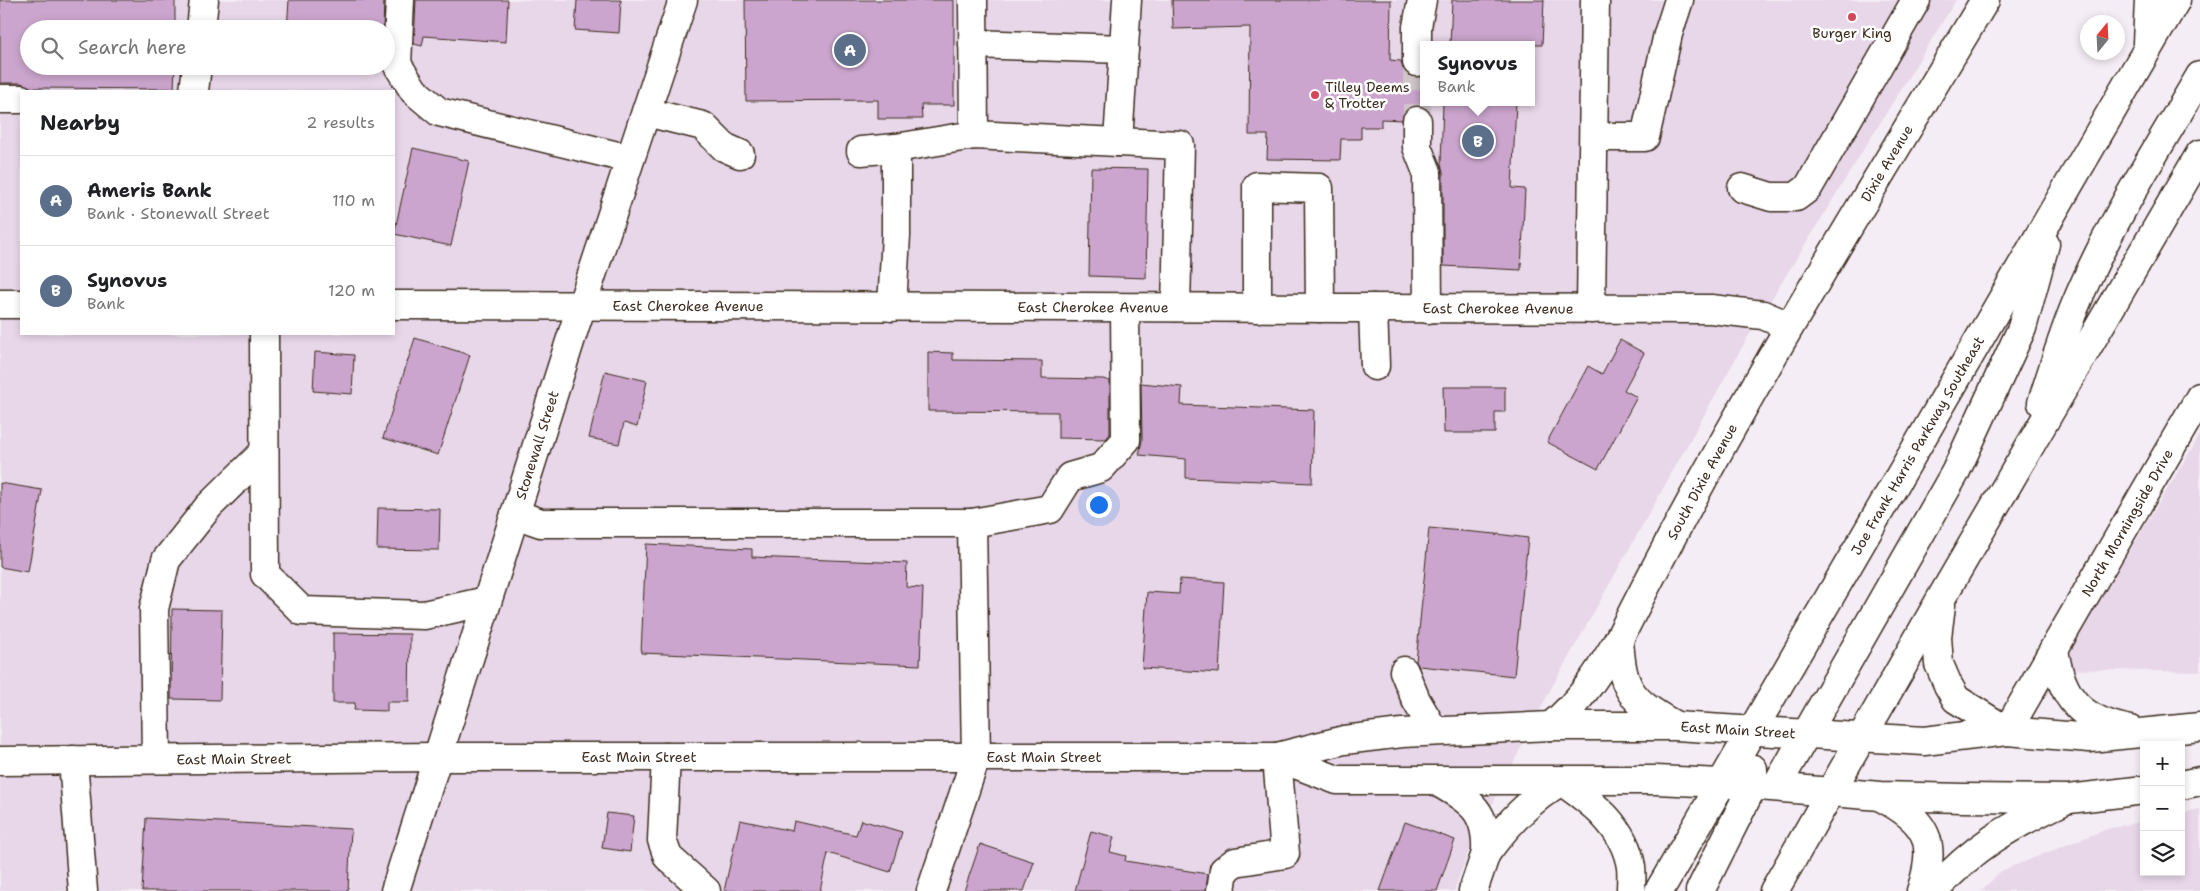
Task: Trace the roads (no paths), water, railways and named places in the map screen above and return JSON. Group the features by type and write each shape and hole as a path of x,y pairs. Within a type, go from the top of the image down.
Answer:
{"main road":[{"path":"202,20 204,0"},
{"path":"400,0 397,64 414,92 439,112 630,160"},
{"name":"Stonewall Street","path":"395,891 582,306 683,0"},
{"path":"973,0 974,135"},
{"path":"1118,142 1126,0"},
{"path":"1417,62 1417,27 1422,0"},
{"path":"1592,309 1596,0"},
{"path":"1594,138 1645,137 1668,34 1679,0"},
{"path":"1742,188 1771,196 1796,197 1808,188 1916,0"},
{"path":"2146,52 2149,0"},
{"name":"Joe Frank Harris Parkway Southeast","path":"1659,891 2176,0"},
{"name":"Dixie Avenue","path":"1789,326 1985,3"},
{"path":"973,44 1124,50"},
{"path":"194,90 196,75"},
{"path":"2031,443 2055,360 2075,306 2112,228 2200,76"},
{"path":"0,99 20,100"},
{"path":"646,112 703,126 724,147 740,154"},
{"path":"1418,121 1417,147 1427,172 1428,308"},
{"path":"861,151 896,148 974,135 1180,145 1176,307"},
{"path":"892,306 896,235 896,148"},
{"path":"1774,891 1832,792 1942,595 2200,154"},
{"path":"1257,308 1257,186 1319,188 1320,308"},
{"path":"1700,891 1764,786 1806,734 1929,521 1979,423 2022,328 2042,258 2050,216"},
{"path":"0,304 20,304"},
{"name":"East Cherokee Avenue","path":"395,305 1711,309 1763,315 1789,326"},
{"path":"515,514 541,523 972,524 1050,509 1070,477 1101,468 1126,440 1125,308"},
{"path":"1373,308 1375,366"},
{"name":"South Dixie Avenue","path":"1551,726 1571,710 1619,639 1691,500 1789,326"},
{"path":"264,335 265,574 302,611 424,615 487,601"},
{"name":"North Morningside Drive","path":"2007,731 2200,397"},
{"path":"156,759 154,610 166,560 209,506 264,452"},
{"path":"931,891 976,757 972,524"},
{"path":"1942,595 1937,637 1940,664 1948,685 1956,699 2007,731"},
{"path":"1619,639 1620,665 1627,687 1636,700 1649,711 1675,726"},
{"path":"2054,648 2058,669 2073,704 2090,717 2116,727 2147,733"},
{"path":"1404,671 1416,700 1434,731"},
{"name":"East Main Street","path":"0,761 437,757 1277,757 1344,740 1402,733 1551,726 1675,726 1924,741 2007,731 2090,738 2200,726"},
{"path":"1752,730 1764,786"},
{"path":"666,757 662,840 668,857 706,891"},
{"path":"1221,891 1224,870 1235,862 1286,854 1277,757"},
{"name":"East Main Street","path":"1277,757 1337,780 1656,780 1764,786 1880,796 2069,799 2140,790"},
{"path":"73,760 83,891"},
{"path":"1436,781 1460,795 1479,814 1486,830 1486,853"},
{"path":"1472,891 1486,853 1517,814 1537,796 1561,781 1592,802 1609,820 1621,839 1631,866 1631,891"},
{"path":"2185,784 2200,782"},
{"path":"1880,796 1904,809 1918,822 1926,838 1929,853 1927,873 1920,891"},
{"path":"1934,891 1979,847 2023,820 2069,799"}],"tunnel":[{"path":"1417,62 1417,121"}],"place":[{"name":"Burger King","path":"1852,17"},
{"name":"Ameris Bank","path":"850,50"},
{"name":"Tilley Deems & Trotter","path":"1315,95"},
{"name":"Synovus","path":"1478,141"}]}
